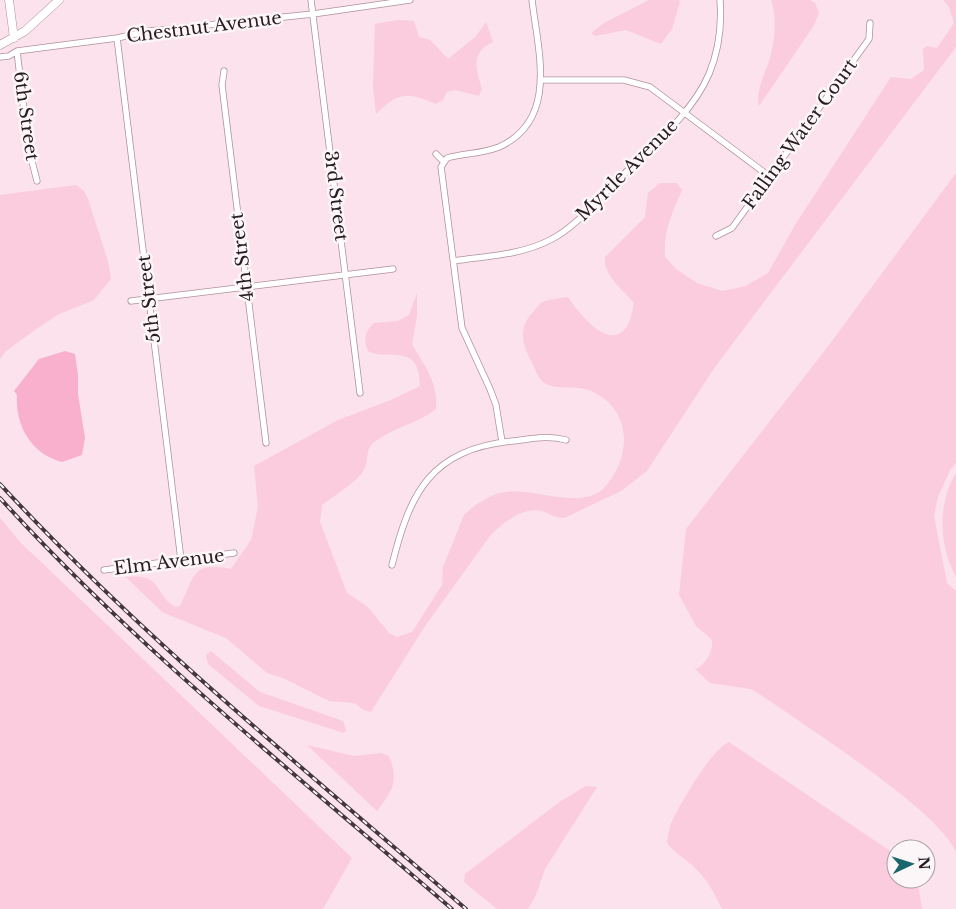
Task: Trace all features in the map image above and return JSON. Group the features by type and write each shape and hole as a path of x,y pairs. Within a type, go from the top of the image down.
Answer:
{"street":[{"path":"9,0 14,38"},
{"path":"0,45 34,24 59,0"},
{"name":"3rd Street","path":"311,0 360,393"},
{"name":"Chestnut Avenue","path":"0,58 9,56 17,51 117,38 149,31 312,14 410,0"},
{"path":"443,161 457,155 488,151 512,139 532,116 538,103 542,80 532,0"},
{"name":"Myrtle Avenue","path":"454,261 518,252 551,240 586,212 684,114 708,75 714,57 720,28 720,0"},
{"name":"Falling Water Court","path":"716,236 732,228 869,39 870,23"},
{"name":"5th Street","path":"117,38 181,560"},
{"name":"6th Street","path":"17,51 28,146 37,181"},
{"name":"4th Street","path":"224,71 222,85 245,288 266,443"},
{"path":"542,80 629,81 650,87 665,96 684,114 769,176"},
{"path":"436,154 443,161 442,174 462,328 496,405 502,442"},
{"path":"131,301 394,269"},
{"path":"392,565 412,502 430,475 446,462 464,452 502,442 552,437 566,440"},
{"name":"Elm Avenue","path":"104,570 234,553"}],"shaded area":[{"path":"649,0 679,0 680,2 672,29 661,44 626,30 595,36 591,33 604,23"},
{"path":"771,0 810,0 815,3 819,13 813,27 759,106 760,87 771,54 774,34 775,20"},
{"path":"943,0 956,0 956,47 715,367 647,471 621,491 564,518 534,510 519,514 500,526 490,536 425,626 371,712 363,710 355,703 329,701 285,679 267,673 226,638 162,612 126,577 146,578 152,581 168,602 175,607 180,606 196,573 209,567 231,569 251,540 258,507 254,466 338,420 391,400 420,386 415,363 409,358 402,356 377,354 368,351 365,339 367,332 374,323 398,321 409,315 417,293 417,316 412,344 433,382 436,409 374,442 369,449 366,465 362,473 322,505 320,522 347,593 368,607 389,633 397,637 412,632 442,585 443,567 464,515 472,508 500,493 526,492 570,498 596,494 606,486 615,474 620,461 624,434 621,421 614,409 604,399 591,391 579,388 555,387 543,382 537,374 523,340 526,322 536,308 545,301 568,297 591,325 599,331 615,335 625,329 634,303 610,276 605,264 605,257 645,217 648,193 660,183 677,183 682,190 665,239 665,257 676,269 697,283 722,291 746,286 768,273 795,225 891,77 911,79 924,70 923,49 927,46 937,48 954,23 949,7"},
{"path":"398,20 414,21 419,37 430,40 448,59 476,36 486,22 493,42 486,46 478,56 477,68 482,89 479,96 455,90 447,92 443,100 436,104 418,97 404,96 391,101 376,114 373,86 375,24"},
{"path":"956,173 956,463 950,470 938,497 934,516 947,583 956,591 956,852 945,835 926,815 872,772 814,731 751,689 710,683 694,668 697,669 706,660 710,653 712,640 696,626 679,595 686,529 829,345"},
{"path":"76,185 84,191 88,199 108,261 111,279 94,300 59,314 6,351 0,359 0,195"},
{"path":"65,351 75,354 78,394 85,438 82,455 62,462 42,452 27,437 19,417 17,395 14,391 39,359"},
{"path":"956,473 956,577 946,552 943,512 950,485"},
{"path":"0,518 20,542 352,858 323,909 0,909"},
{"path":"211,651 260,692 343,721 346,730 344,733 259,706 208,664 206,655"},
{"path":"729,742 886,848 886,889 919,889 922,909 722,909 704,878 667,843 671,823 681,803 705,766"},
{"path":"307,745 354,756 381,753 389,756 394,772 393,785 377,811"},
{"path":"586,786 597,787 545,869 536,895 528,909 497,909 464,882 465,874 561,801"}],"railway":[{"path":"0,484 55,541 168,650 286,755 466,909"},
{"path":"0,498 52,554 163,659 277,760 452,909"}]}
